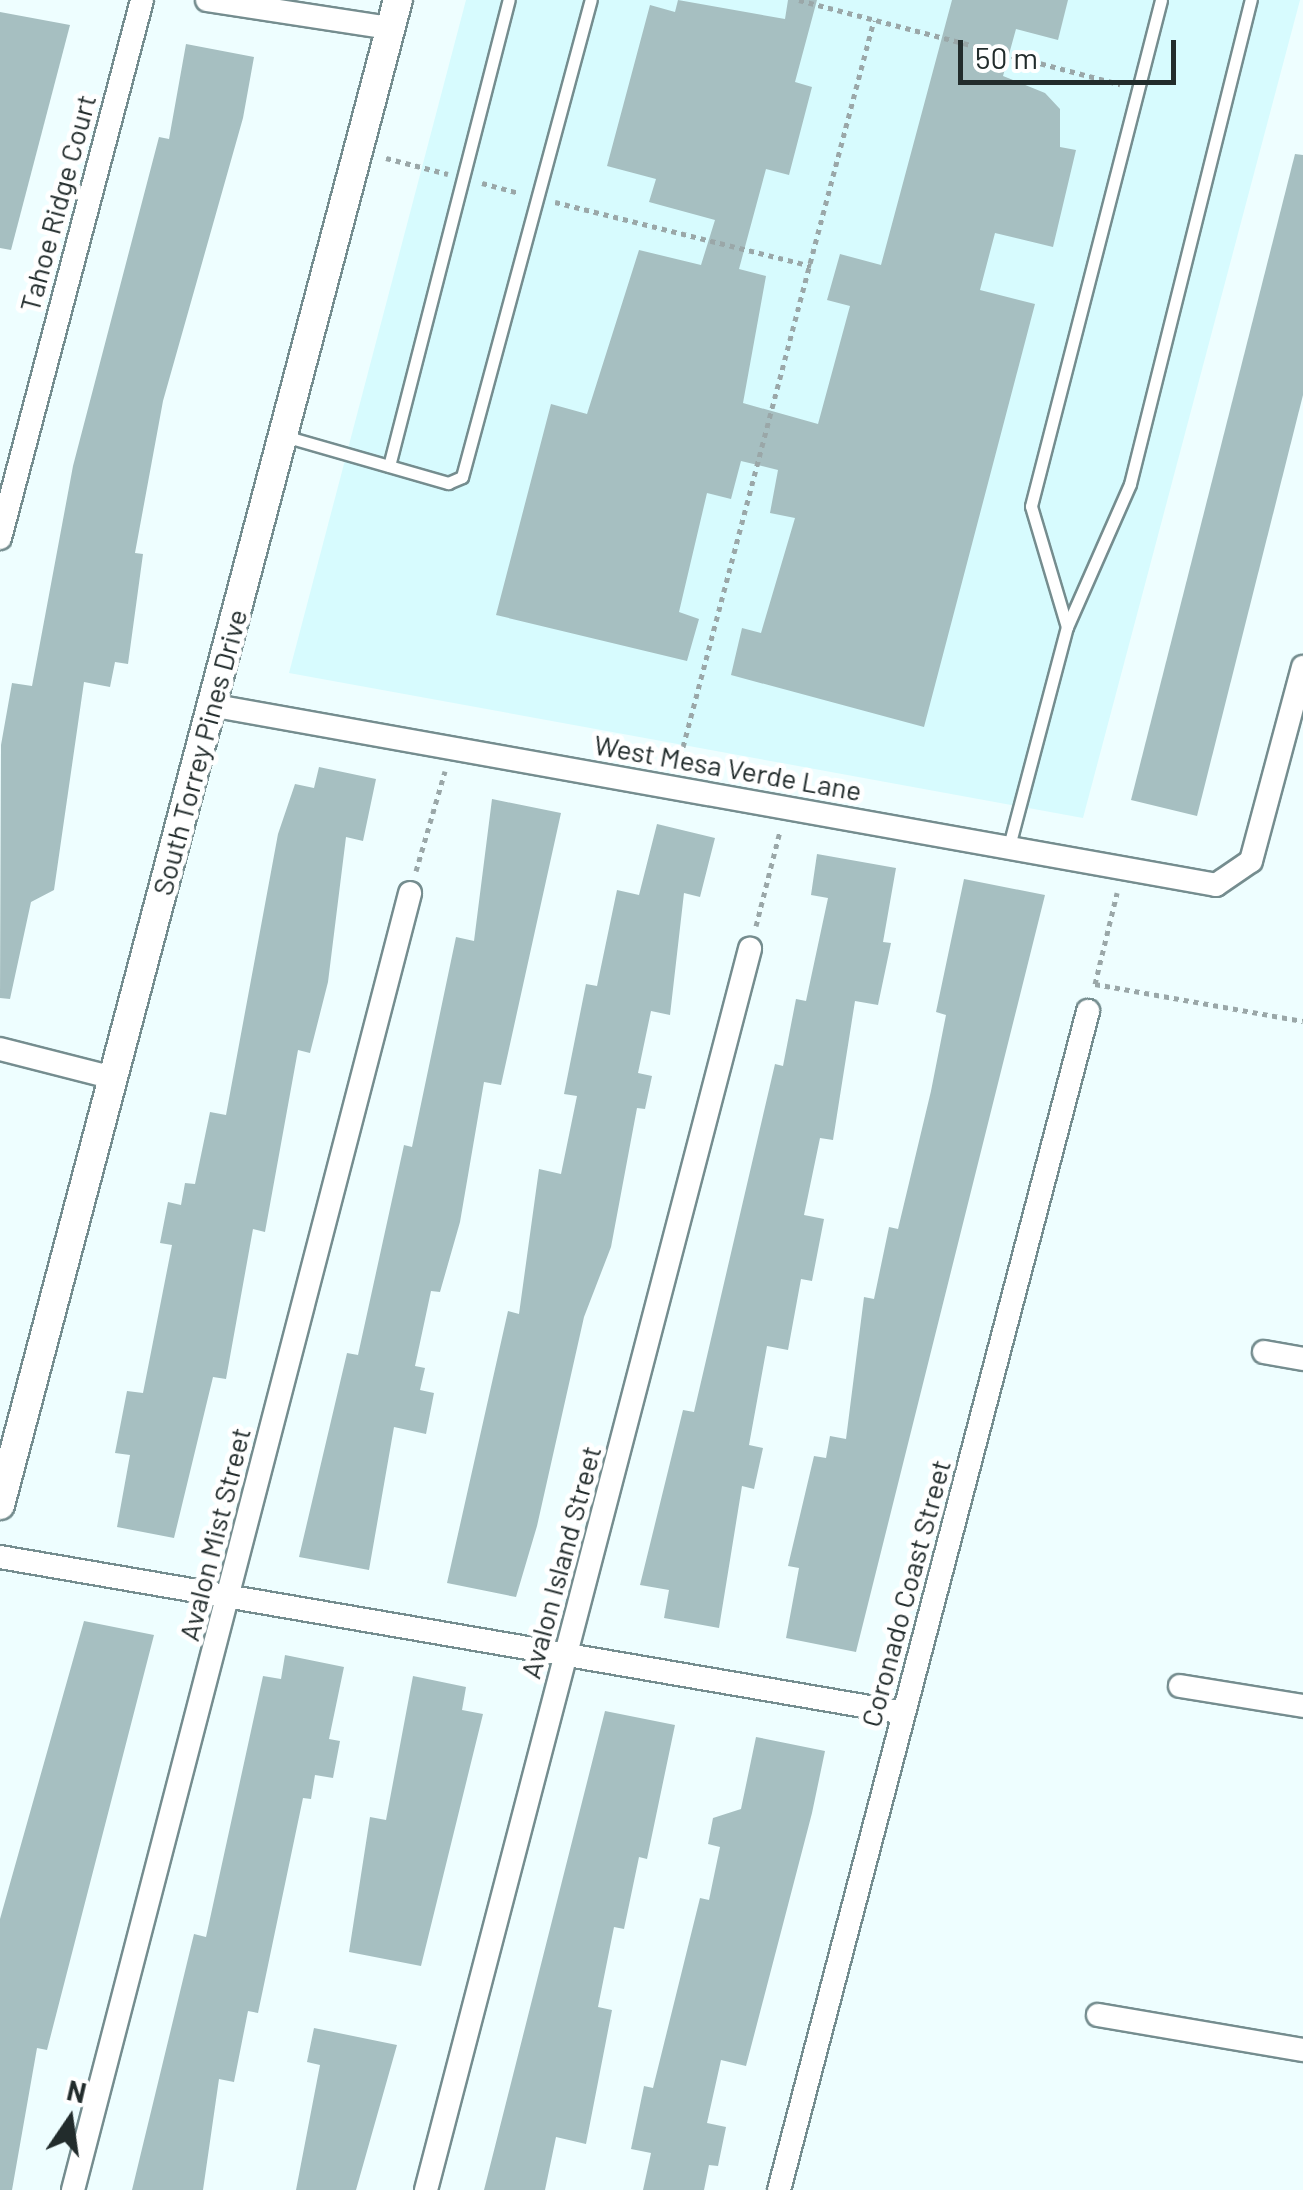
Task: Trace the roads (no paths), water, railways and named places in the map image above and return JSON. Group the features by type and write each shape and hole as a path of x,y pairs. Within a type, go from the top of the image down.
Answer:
{"street":[{"name":"Tahoe Ridge Court","path":"0,538 142,0"},
{"path":"207,0 391,28"},
{"name":"South Torrey Pines Drive","path":"0,1505 398,0"},
{"name":"West Mesa Verde Lane","path":"210,706 1124,866 1188,882 1233,876 1251,861 1303,668"},
{"name":"Avalon Mist Street","path":"73,2190 410,893"},
{"name":"Avalon Island Street","path":"426,2190 750,949"},
{"name":"Coronado Coast Street","path":"779,2190 1088,1012"},
{"path":"0,1049 114,1078"},
{"path":"1264,1352 1303,1359"},
{"path":"0,1557 229,1600 904,1713"},
{"path":"1180,1686 1303,1706"},
{"path":"1098,2015 1303,2050"}],"lane":[{"path":"389,466 509,0"},
{"path":"283,436 448,483 473,458 591,0"},
{"path":"1066,627 1031,506 1160,0"},
{"path":"1009,846 1066,627 1130,484 1251,0"}]}
